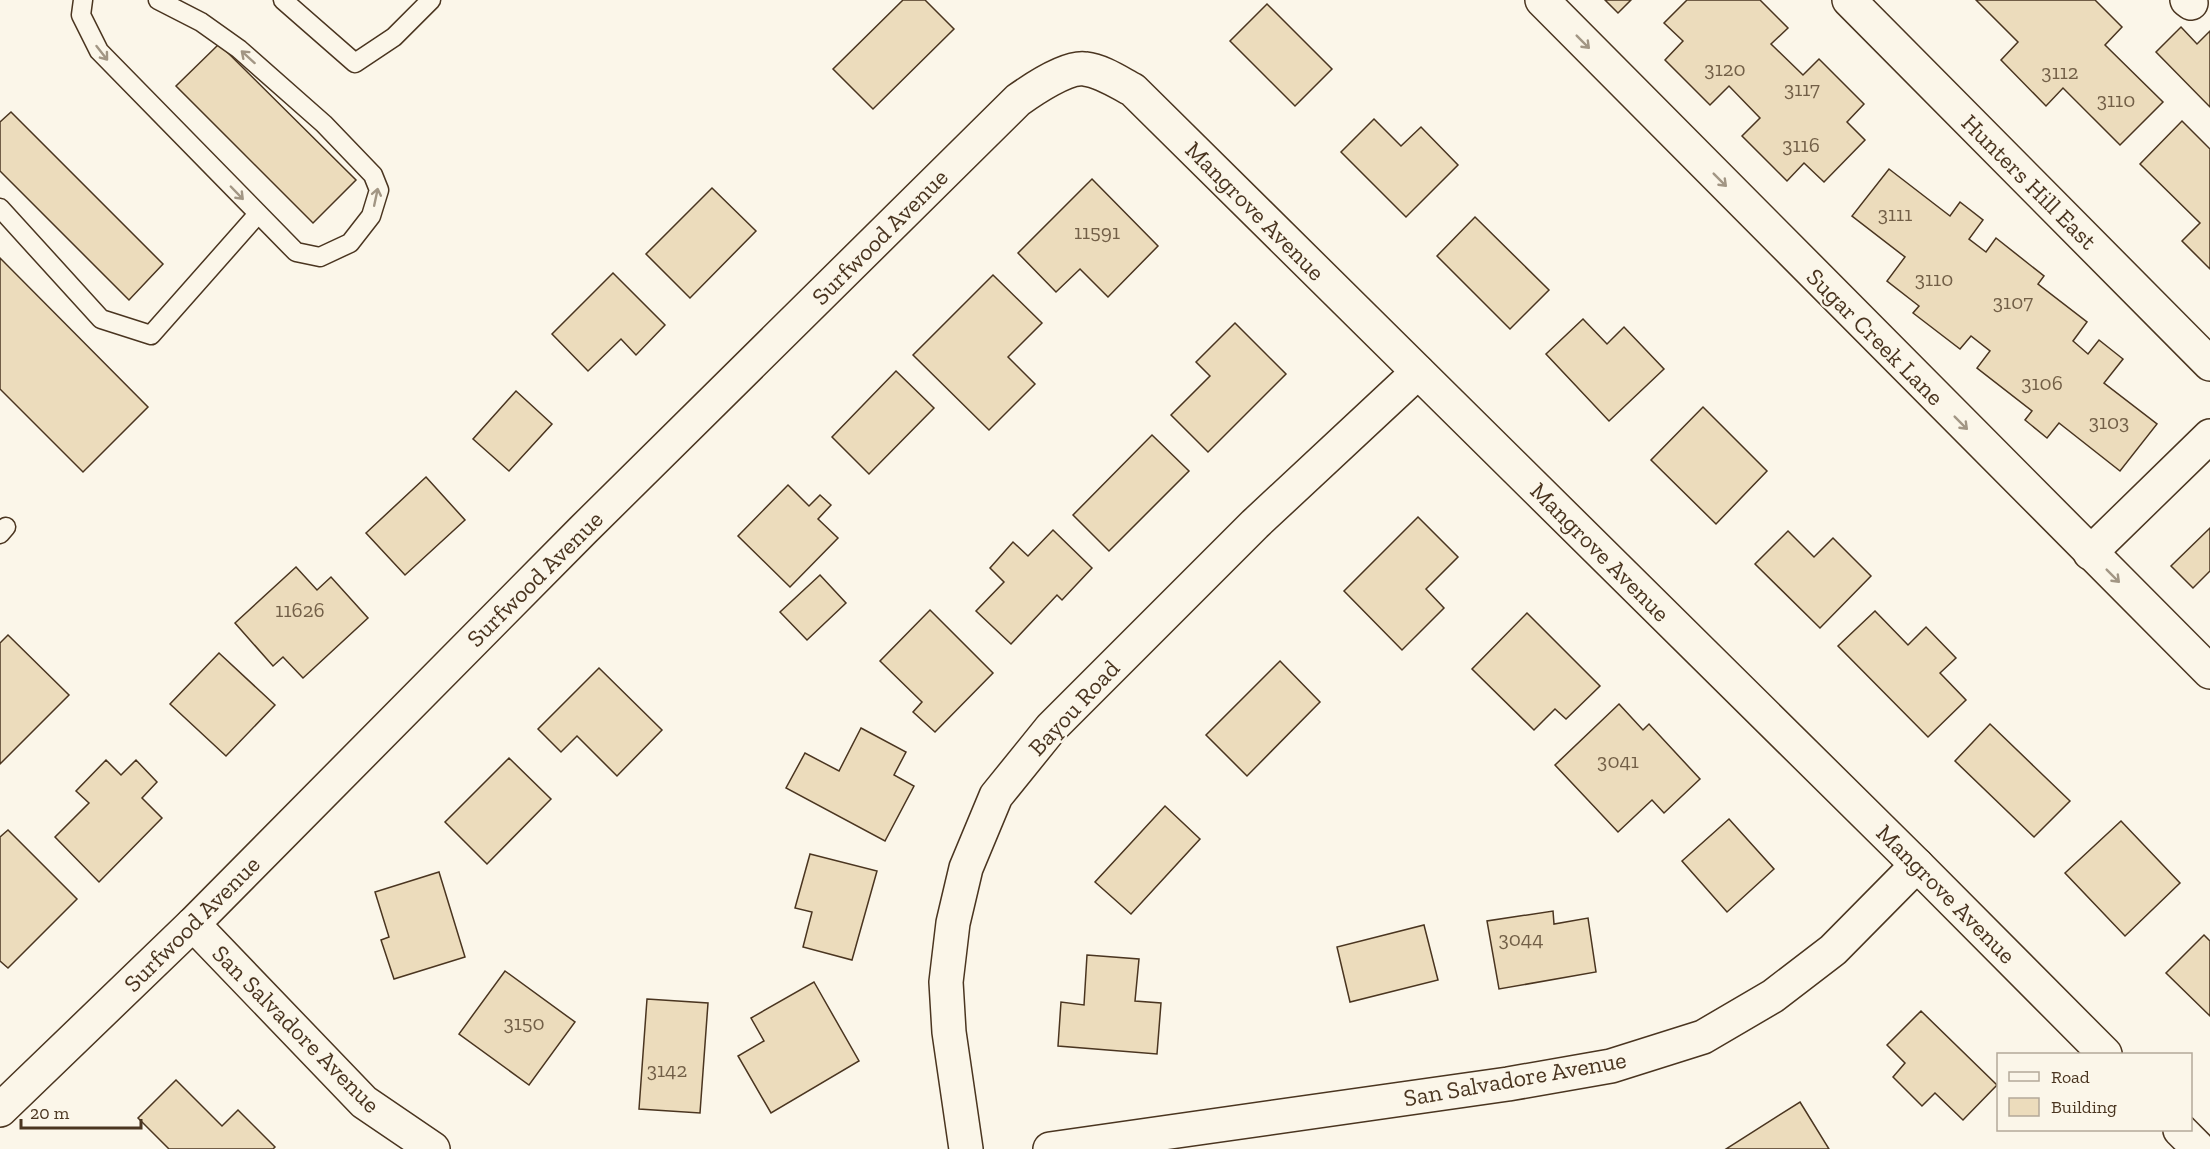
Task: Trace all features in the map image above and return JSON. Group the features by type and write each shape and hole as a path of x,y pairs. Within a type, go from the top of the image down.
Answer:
{"street":[{"name":"Sugar Creek Lane","path":"1542,0 2210,672"},
{"name":"Hunters Hill East","path":"1861,4 2210,364"},
{"name":"Mangrove Avenue","path":"1083,68 1105,75 1133,90 1917,865 2104,1053"},
{"name":"Surfwood Avenue","path":"0,1110 193,924 583,530 1018,100 1046,80 1083,68"},
{"name":"Bayou Road","path":"966,1149 949,1032 946,982 953,923 966,868 996,796 1051,728 1255,524 1418,372"},
{"path":"2090,553 2210,436"},
{"name":"San Salvadore Avenue","path":"1050,1149 1508,1084 1611,1066 1703,1037 1773,996 1833,950 1917,865"},
{"name":"San Salvadore Avenue","path":"193,924 364,1102 433,1149"},
{"path":"2181,1131 2199,1149"}],"lane":[{"path":"82,0 81,15 99,51 296,252 320,257 350,243 371,216 379,190 373,175 324,124 239,49 201,22 158,0"},
{"path":"283,0 355,63 394,37 431,0"},
{"path":"0,208 101,319 152,335 258,214"}],"building":[{"path":"903,0 925,0 954,29 873,109 833,69"},
{"path":"1605,0 1631,0 1618,13"},
{"path":"1687,0 1760,0 1788,28 1771,44 1803,75 1819,59 1864,104 1847,122 1865,140 1824,182 1804,163 1787,181 1742,136 1760,118 1729,86 1710,105 1665,60 1683,41 1664,23"},
{"path":"1976,0 2095,0 2122,27 2105,45 2163,102 2120,145 2063,88 2046,106 2001,60 2018,42"},
{"path":"1267,4 1332,69 1295,106 1230,41"},
{"path":"2181,27 2197,44 2210,31 2210,107 2156,52"},
{"path":"219,44 356,180 313,223 176,86"},
{"path":"11,112 163,264 129,300 0,171 0,122"},
{"path":"1374,119 1401,146 1421,127 1458,165 1406,217 1341,152"},
{"path":"2182,121 2210,149 2210,269 2182,241 2200,223 2140,164"},
{"path":"1889,169 1950,216 1960,202 1983,220 1969,239 1986,252 1996,238 2044,276 2038,284 2087,322 2073,341 2088,354 2099,340 2123,359 2104,383 2157,424 2120,471 2059,423 2047,438 2025,420 2032,411 1977,368 1990,351 1971,336 1960,349 1913,313 1919,306 1887,281 1905,257 1852,216"},
{"path":"1092,179 1158,246 1108,297 1080,269 1056,292 1018,253"},
{"path":"712,188 756,231 690,298 646,254"},
{"path":"1475,217 1549,290 1510,329 1437,256"},
{"path":"0,258 148,407 83,472 0,389"},
{"path":"613,273 665,325 636,355 621,339 588,371 552,334"},
{"path":"993,275 1042,323 1008,357 1035,384 989,430 913,355"},
{"path":"1583,319 1607,344 1624,327 1664,369 1609,421 1546,354"},
{"path":"1235,323 1286,374 1208,452 1171,415 1210,376 1196,362"},
{"path":"896,371 934,408 869,474 832,437"},
{"path":"516,391 552,424 509,471 473,439"},
{"path":"1703,407 1767,471 1716,524 1651,460"},
{"path":"1152,435 1189,471 1109,551 1073,515"},
{"path":"426,477 465,520 405,575 366,533"},
{"path":"788,485 809,506 820,495 831,505 818,519 838,538 790,587 738,536"},
{"path":"1418,517 1458,557 1426,589 1444,608 1402,650 1344,591"},
{"path":"2210,528 2210,571 2193,588 2171,566"},
{"path":"1053,530 1092,568 1062,600 1057,595 1011,644 976,611 1004,582 990,568 1013,542 1028,556"},
{"path":"1788,531 1814,557 1833,538 1871,576 1820,628 1755,564"},
{"path":"296,567 317,590 331,577 368,618 303,678 283,657 273,666 235,623"},
{"path":"820,575 846,603 807,640 780,612"},
{"path":"930,610 993,673 935,732 913,712 922,702 880,661"},
{"path":"1875,611 1908,645 1926,627 1956,658 1940,673 1966,700 1928,737 1838,646"},
{"path":"1527,613 1600,686 1566,719 1555,709 1534,730 1472,669"},
{"path":"8,635 69,695 0,764 0,643"},
{"path":"219,653 275,705 226,756 170,704"},
{"path":"1280,661 1320,702 1247,776 1206,735"},
{"path":"599,668 662,730 617,776 577,736 561,752 538,729"},
{"path":"1619,704 1643,730 1649,724 1700,779 1664,813 1652,800 1618,832 1555,765"},
{"path":"1990,724 2070,801 2034,837 1955,761"},
{"path":"861,728 906,752 894,775 914,786 885,841 786,788 805,753 839,771"},
{"path":"509,758 551,799 487,864 445,822"},
{"path":"106,760 121,775 136,760 157,782 142,798 162,818 99,882 55,837 89,803 76,791"},
{"path":"1165,806 1200,839 1131,914 1095,882"},
{"path":"1729,819 1774,869 1727,912 1682,861"},
{"path":"2121,821 2180,883 2125,936 2065,873"},
{"path":"8,830 77,899 8,968 0,961 0,837"},
{"path":"810,854 877,871 852,960 803,947 812,912 795,908"},
{"path":"439,872 465,957 394,979 381,940 389,937 375,892"},
{"path":"1553,911 1554,924 1588,918 1596,972 1499,989 1487,921"},
{"path":"1424,925 1438,980 1350,1002 1337,947"},
{"path":"2204,935 2210,941 2210,1016 2166,973"},
{"path":"1087,955 1139,959 1135,1001 1161,1003 1157,1054 1058,1046 1061,1002 1084,1005"},
{"path":"505,971 575,1022 529,1085 459,1034"},
{"path":"814,982 859,1061 771,1113 738,1056 764,1041 751,1018"},
{"path":"647,999 708,1003 700,1113 639,1109"},
{"path":"1921,1011 1997,1085 1963,1120 1935,1093 1922,1106 1893,1077 1905,1063 1887,1045"},
{"path":"176,1080 222,1126 238,1110 275,1147 273,1149 169,1149 138,1118"},
{"path":"1800,1102 1829,1149 1726,1149"}]}
